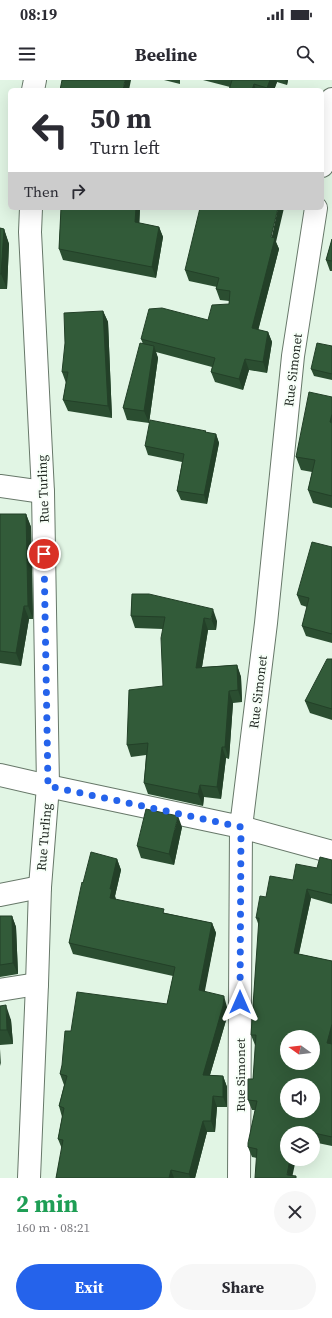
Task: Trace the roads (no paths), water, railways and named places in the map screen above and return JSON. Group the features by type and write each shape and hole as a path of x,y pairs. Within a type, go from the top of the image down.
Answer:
{"street":[{"path":"324,153 332,99"},
{"name":"Rue Turling","path":"29,1178 40,887 48,786 44,492 30,210"},
{"name":"Rue Simonet","path":"239,1178 241,827 266,623 293,356 316,210"},
{"path":"0,486 44,492"},
{"path":"0,775 241,827 332,852"},
{"path":"0,895 40,887"},
{"path":"0,990 37,984"}]}
